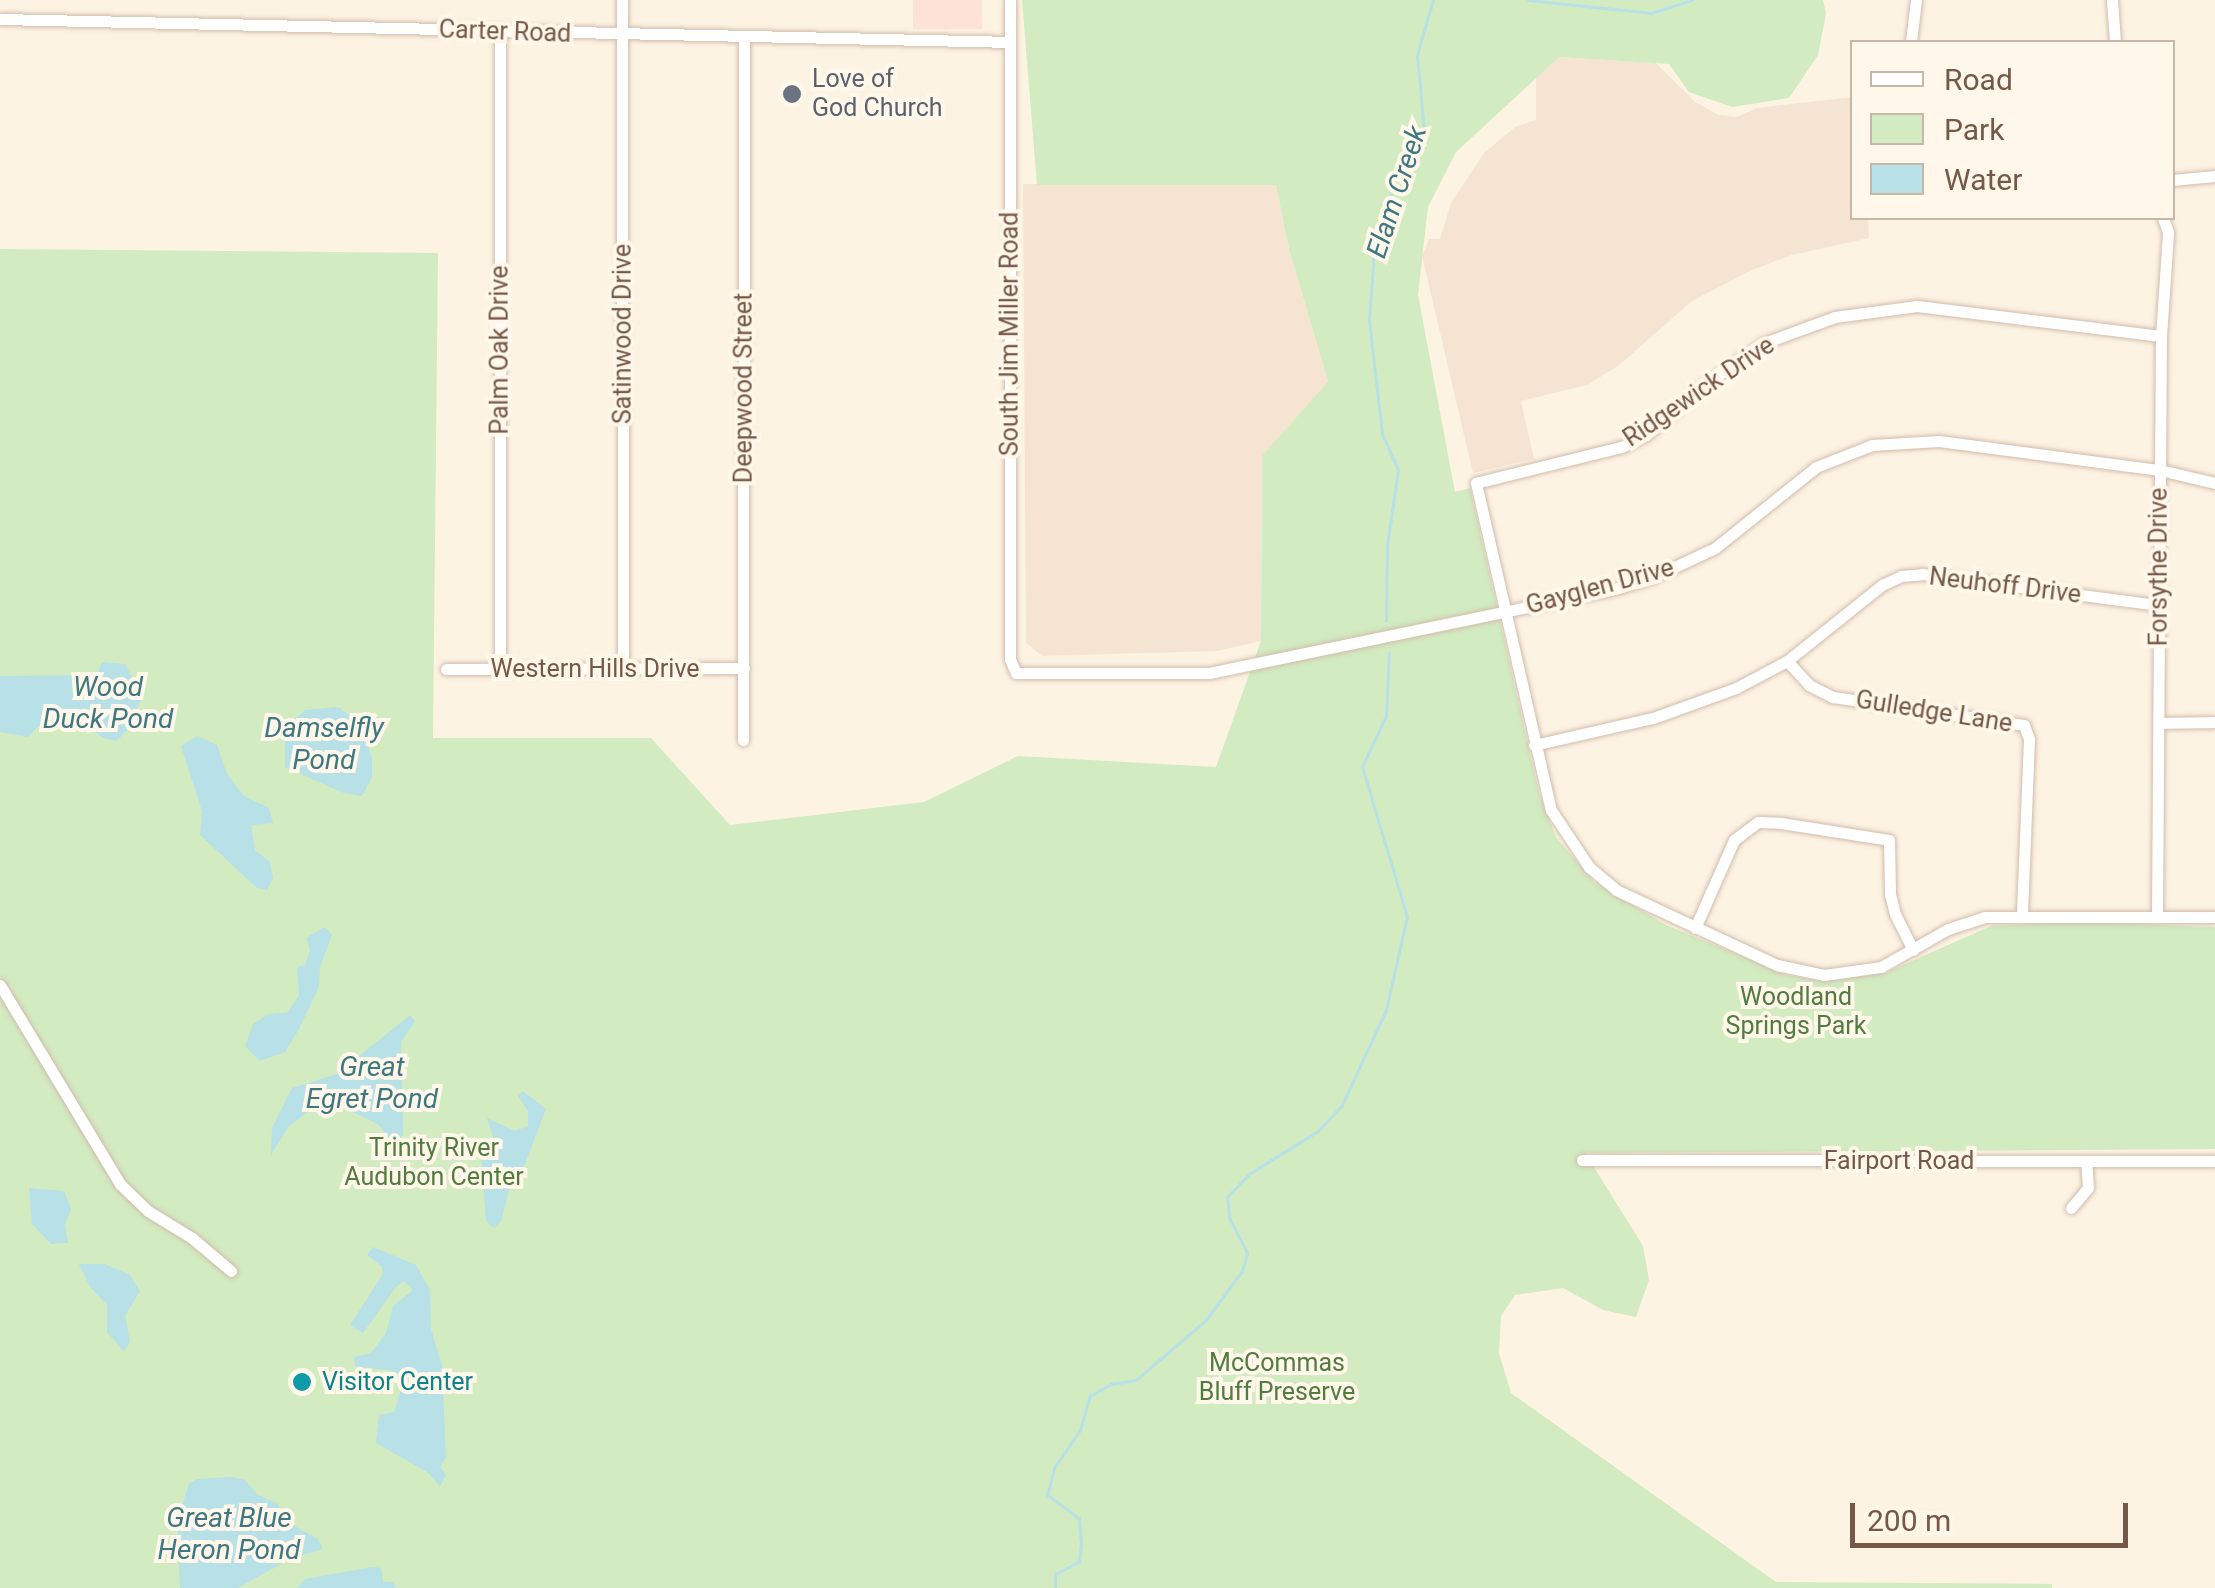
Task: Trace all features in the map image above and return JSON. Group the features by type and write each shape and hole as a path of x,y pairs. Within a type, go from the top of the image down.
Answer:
{"street":[{"name":"Satinwood Drive","path":"622,0 623,668"},
{"name":"South Jim Miller Road","path":"1010,0 1012,668"},
{"path":"1911,40 1916,0"},
{"path":"2112,0 2115,40"},
{"name":"Carter Road","path":"0,19 1010,42"},
{"name":"Palm Oak Drive","path":"500,31 500,669"},
{"name":"Deepwood Street","path":"743,740 744,36"},
{"path":"2175,180 2215,176"},
{"name":"Forsythe Drive","path":"2157,917 2161,336 2168,232 2164,220"},
{"name":"Ridgewick Drive","path":"1504,613 1476,482 1622,447 1646,435 1753,350 1835,317 1931,307 2161,336"},
{"name":"Gayglen Drive","path":"1012,668 1024,674 1209,673 1618,588 1684,564 1748,525 1816,468 1872,445 1939,441 2160,470 2215,483"},
{"name":"Neuhoff Drive","path":"1534,745 1689,708 1787,660 1882,584 1901,576 1922,574 2159,605"},
{"path":"1504,613 1552,810 1588,867 1630,898 1777,965 1824,975 1860,973 1966,922 2022,916 2215,917"},
{"name":"Gulledge Lane","path":"1787,660 1809,684 1833,697 2024,725 2029,739 2022,916"},
{"name":"Western Hills Drive","path":"446,669 744,668"},
{"path":"2159,723 2215,722"},
{"path":"1695,928 1734,840 1758,822 1781,822 1890,840 1894,914 1913,950"},
{"path":"0,984 120,1184 148,1211 192,1238 231,1270"},
{"name":"Fairport Road","path":"1582,1160 2215,1161"},
{"path":"2072,1208 2088,1188 2086,1161"}],"shaded area":[{"path":"913,0 982,0 982,29 913,29"},
{"path":"1559,57 1656,63 1695,102 1719,115 1737,117 1757,108 1850,97 1850,220 1868,220 1869,238 1792,255 1752,270 1692,301 1618,366 1587,385 1521,401 1534,459 1473,473 1422,256 1429,239 1440,239 1451,203 1484,153 1515,127 1536,120 1536,78"},
{"path":"1023,184 1276,185 1289,249 1328,383 1262,457 1261,641 1217,651 1042,656 1026,643"}],"green space":[{"path":"1022,0 1823,0 1826,14 1818,55 1789,98 1732,107 1689,92 1669,64 1559,57 1456,152 1428,207 1418,295 1455,492 1470,488 1539,793 1556,837 1594,882 1666,925 1787,975 1822,981 1885,973 1991,926 2079,922 2215,927 2215,1149 1585,1153 1643,1246 1649,1280 1636,1317 1603,1310 1563,1288 1515,1295 1501,1316 1499,1353 1511,1393 1776,1582 2052,1584 2052,1588 0,1588 0,249 438,253 433,738 651,738 730,825 924,802 1018,756 1216,767 1261,641 1262,456 1328,382 1289,249 1276,185 1037,185"}],"water":[{"name":"Wood Duck Pond","path":"102,662 125,664 142,696 131,725 117,741 103,738 88,726 71,732 47,718 28,737 0,732 0,676 97,675"},
{"name":"Damselfly Pond","path":"339,707 362,726 372,759 372,777 362,796 344,793 285,767 285,728 305,710"},
{"path":"197,736 217,745 227,774 244,796 269,808 273,823 251,825 255,850 270,862 273,878 267,890 257,888 200,835 202,811 181,746"},
{"path":"325,927 332,935 320,967 319,987 299,1029 285,1052 260,1061 245,1046 253,1024 269,1014 288,1012 299,995 297,967 305,965 310,950 306,938"},
{"name":"Great Egret Pond","path":"410,1015 415,1021 401,1042 403,1135 393,1143 378,1124 325,1099 289,1126 271,1155 272,1128 292,1088 337,1074"},
{"path":"523,1091 546,1109 525,1164 511,1183 501,1221 494,1228 486,1221 481,1154 494,1140 487,1118 515,1131 528,1126 528,1111 518,1096"},
{"path":"29,1188 64,1191 71,1209 65,1225 68,1243 51,1244 32,1224"},
{"path":"373,1247 416,1265 430,1290 431,1329 442,1366 446,1458 440,1466 446,1475 440,1486 427,1472 376,1443 379,1415 394,1412 402,1387 394,1371 355,1366 354,1357 371,1353 386,1333 393,1306 413,1290 404,1281 396,1287 363,1333 350,1325 383,1274 382,1267 367,1255"},
{"path":"79,1264 105,1264 130,1275 140,1291 125,1316 130,1342 124,1351 107,1332 107,1305 90,1287"},
{"name":"Great Blue Heron Pond","path":"197,1479 245,1480 258,1495 278,1504 291,1524 318,1539 323,1549 292,1558 238,1588 180,1588 177,1520 189,1484"},
{"path":"381,1568 383,1582 393,1582 396,1588 297,1588 305,1579"}],"waterway":[{"name":"Elam Creek","path":"1386,621 1387,546 1398,470 1382,434 1369,320 1374,250 1403,154 1424,131 1417,55 1433,0"},
{"name":"Elam Creek","path":"1528,0 1651,13 1692,0"},
{"name":"Elam Creek","path":"1055,1588 1055,1574 1079,1562 1079,1519 1047,1495 1054,1468 1080,1430 1090,1396 1111,1384 1136,1380 1206,1320 1242,1271 1247,1253 1229,1218 1227,1197 1249,1174 1318,1131 1342,1105 1386,1010 1407,917 1362,767 1386,716 1389,653"}],"place":[{"name":"Love of God Church","path":"792,94"},
{"name":"Visitor Center","path":"302,1382"}],"park label":[{"name":"Woodland Springs Park","path":"1796,1012"},
{"name":"Trinity River Audubon Center","path":"434,1164"},
{"name":"McCommas Bluff Preserve","path":"1277,1378"}]}
